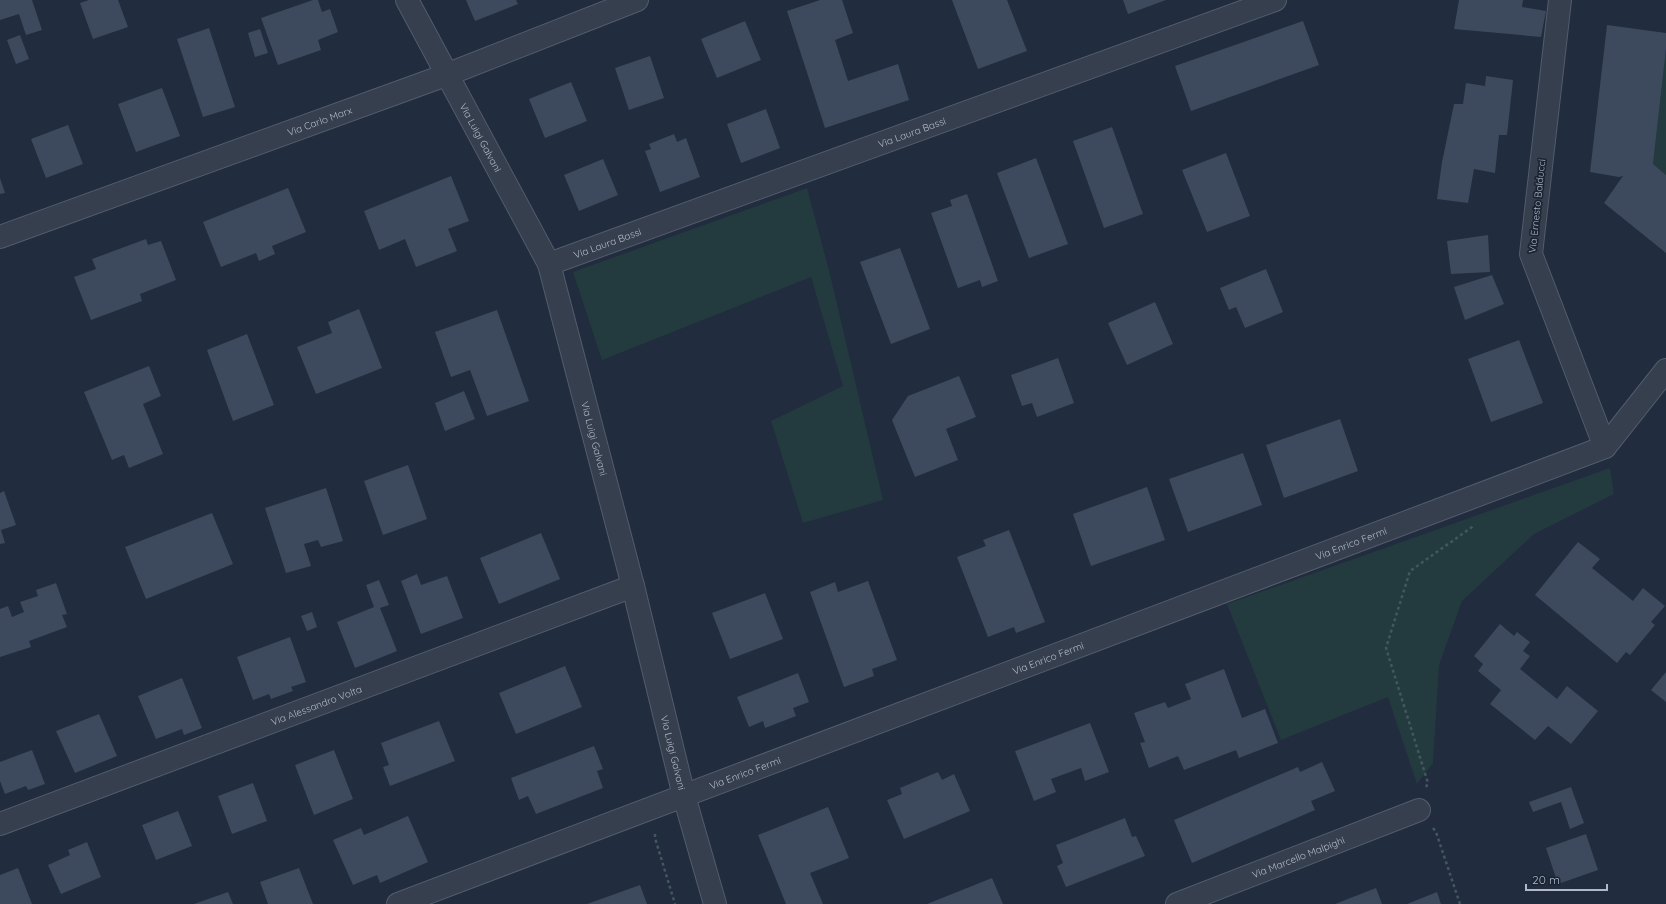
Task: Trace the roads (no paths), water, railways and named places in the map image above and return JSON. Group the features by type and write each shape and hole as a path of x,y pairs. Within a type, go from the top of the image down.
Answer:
{"street":[{"name":"Via Luigi Galvani","path":"406,0 549,264 633,586 684,796 715,904"},
{"name":"Via Carlo Marx","path":"0,237 446,75 637,0"},
{"name":"Via Laura Bassi","path":"549,264 1275,0"},
{"name":"Via Ernesto Balducci","path":"1560,0 1531,254 1605,447"},
{"path":"1605,447 1666,370"},
{"name":"Via Enrico Fermi","path":"398,904 1605,447"},
{"name":"Via Alessandro Volta","path":"0,824 633,586"},
{"name":"Via Marcello Malpighi","path":"1177,904 1419,810"}]}
